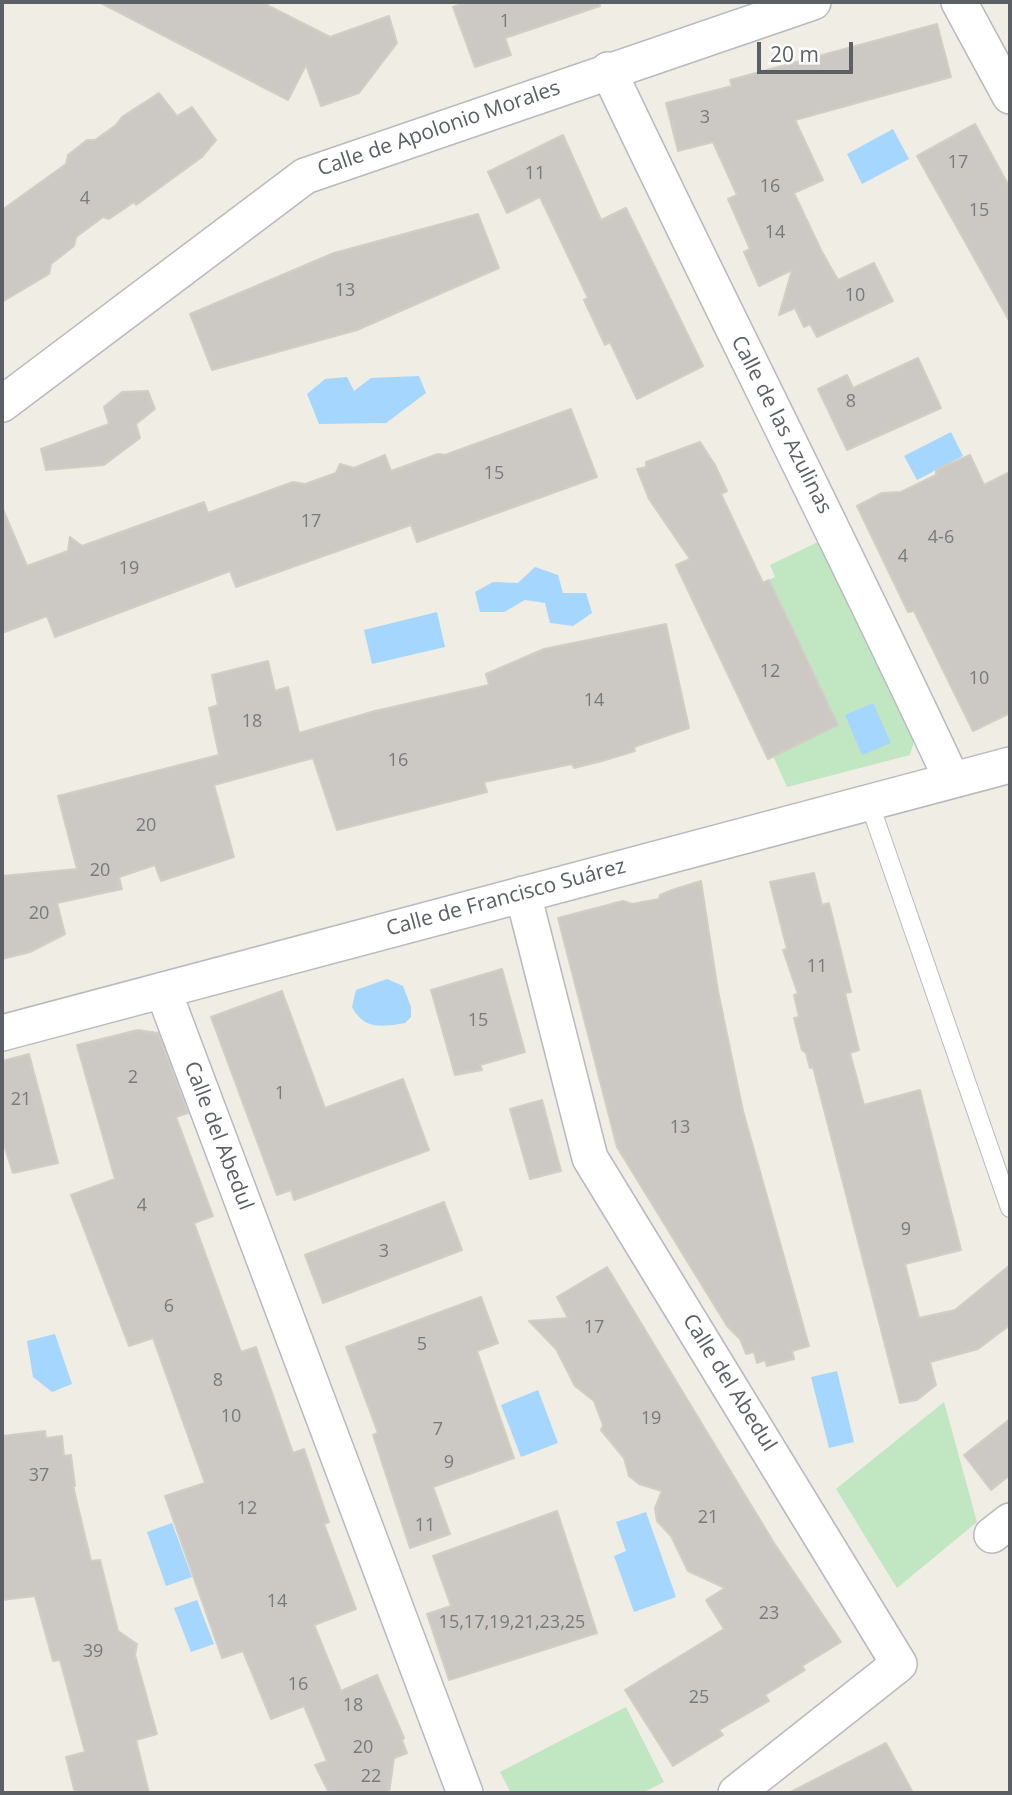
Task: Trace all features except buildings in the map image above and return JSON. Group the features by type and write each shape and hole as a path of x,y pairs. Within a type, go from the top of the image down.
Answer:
{"street":[{"name":"Calle de Apolonio Morales","path":"2,404 305,176 813,2"},
{"path":"959,2 1010,96"},
{"name":"Calle de las Azulinas","path":"608,70 706,276 813,488 952,780"},
{"name":"Calle de Francisco Suárez","path":"2,1033 1010,765"},
{"name":"Calle del Abedul","path":"523,894 590,1158 899,1664 736,1793"},
{"name":"Calle del Abedul","path":"163,990 465,1793"}],"lane":[{"path":"869,802 1010,1208"}],"green space":[{"path":"818,542 915,738 910,755 787,787 773,756 838,725 769,580 775,577 770,565"},
{"path":"944,1402 977,1522 897,1588 836,1489"},
{"path":"626,1707 664,1782 642,1793 511,1793 500,1772"}],"water":[{"path":"893,129 909,159 862,184 847,154"},
{"path":"419,376 426,393 386,423 319,424 307,394 325,379 347,377 354,391 371,378"},
{"path":"951,432 963,456 917,480 904,456"},
{"path":"535,567 558,575 563,593 586,593 592,613 573,626 550,623 545,603 525,600 504,612 480,612 475,592 493,582 518,583"},
{"path":"437,612 445,647 372,664 364,630"},
{"path":"873,703 891,743 862,755 845,715"},
{"path":"387,979 403,986 411,1007 411,1017 405,1023 381,1026 362,1020 352,1007 356,990"},
{"path":"55,1334 72,1384 52,1392 33,1377 27,1341"},
{"path":"837,1371 854,1442 829,1448 811,1377"},
{"path":"538,1390 558,1443 521,1457 501,1405"},
{"path":"646,1512 676,1597 634,1612 614,1556 626,1551 616,1522"},
{"path":"172,1523 192,1577 166,1586 147,1532"},
{"path":"197,1600 214,1644 191,1652 174,1608"}]}
